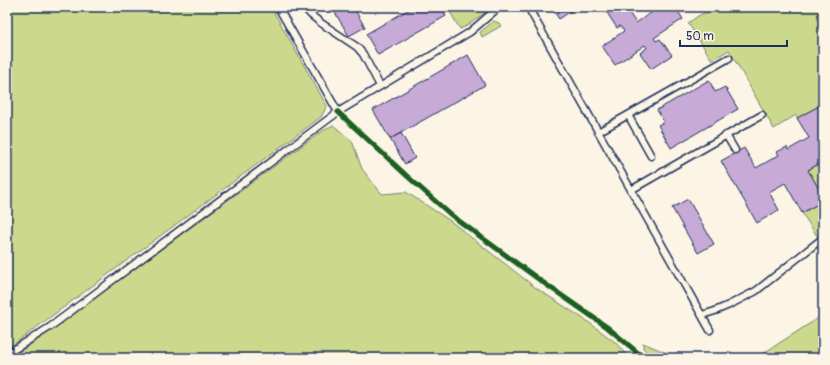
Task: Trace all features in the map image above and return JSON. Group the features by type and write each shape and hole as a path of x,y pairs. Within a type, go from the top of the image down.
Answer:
{"lane":[{"path":"278,7 338,112"},
{"path":"304,7 321,23 357,47 363,54 380,86"},
{"path":"7,354 50,327 338,112 470,32 499,7"},
{"path":"528,7 710,330"},
{"path":"598,132 729,58"},
{"path":"628,115 651,156"},
{"path":"631,190 762,115"},
{"path":"726,135 735,150"},
{"path":"702,315 720,309 756,291 823,238"}],"green space":[{"path":"7,7 271,7 327,106 321,117 7,348"},
{"path":"447,7 492,7 467,26 460,29"},
{"path":"734,7 823,7 823,108 821,105 797,118 796,115 774,129 729,50 712,60 688,23 701,14"},
{"path":"494,21 499,23 501,26 482,37 480,32"},
{"path":"333,125 352,141 362,169 382,194 406,192 449,220 536,288 587,321 615,342 629,358 8,358 30,345 321,132"},
{"path":"822,162 823,164 823,196 808,170"},
{"path":"823,201 823,231 817,236 802,213"},
{"path":"823,315 823,358 756,358"},
{"path":"643,343 679,358 652,358 643,348"}],"building":[{"path":"341,7 353,7 365,27 349,36 334,11"},
{"path":"413,7 441,7 446,16 378,55 366,34"},
{"path":"551,7 577,7 559,19"},
{"path":"625,7 636,23 659,7 675,7 683,19 654,38 656,41 660,39 672,55 651,69 640,53 647,48 645,45 615,65 602,46 624,31 620,26 617,28 604,8"},
{"path":"468,55 485,85 390,139 373,110"},
{"path":"709,80 715,92 725,87 738,109 671,148 658,125 664,122 657,110"},
{"path":"821,105 823,108 823,164 822,162 808,170 823,196 823,201 802,213 785,183 769,192 779,210 757,223 721,161 744,148 756,168 779,155 777,152 787,147 788,150 809,138 797,118"},
{"path":"401,133 415,158 405,164 390,139"},
{"path":"688,199 714,244 698,253 672,208"}],"cycle path":[{"path":"338,112 451,215 607,327 644,358"}]}
